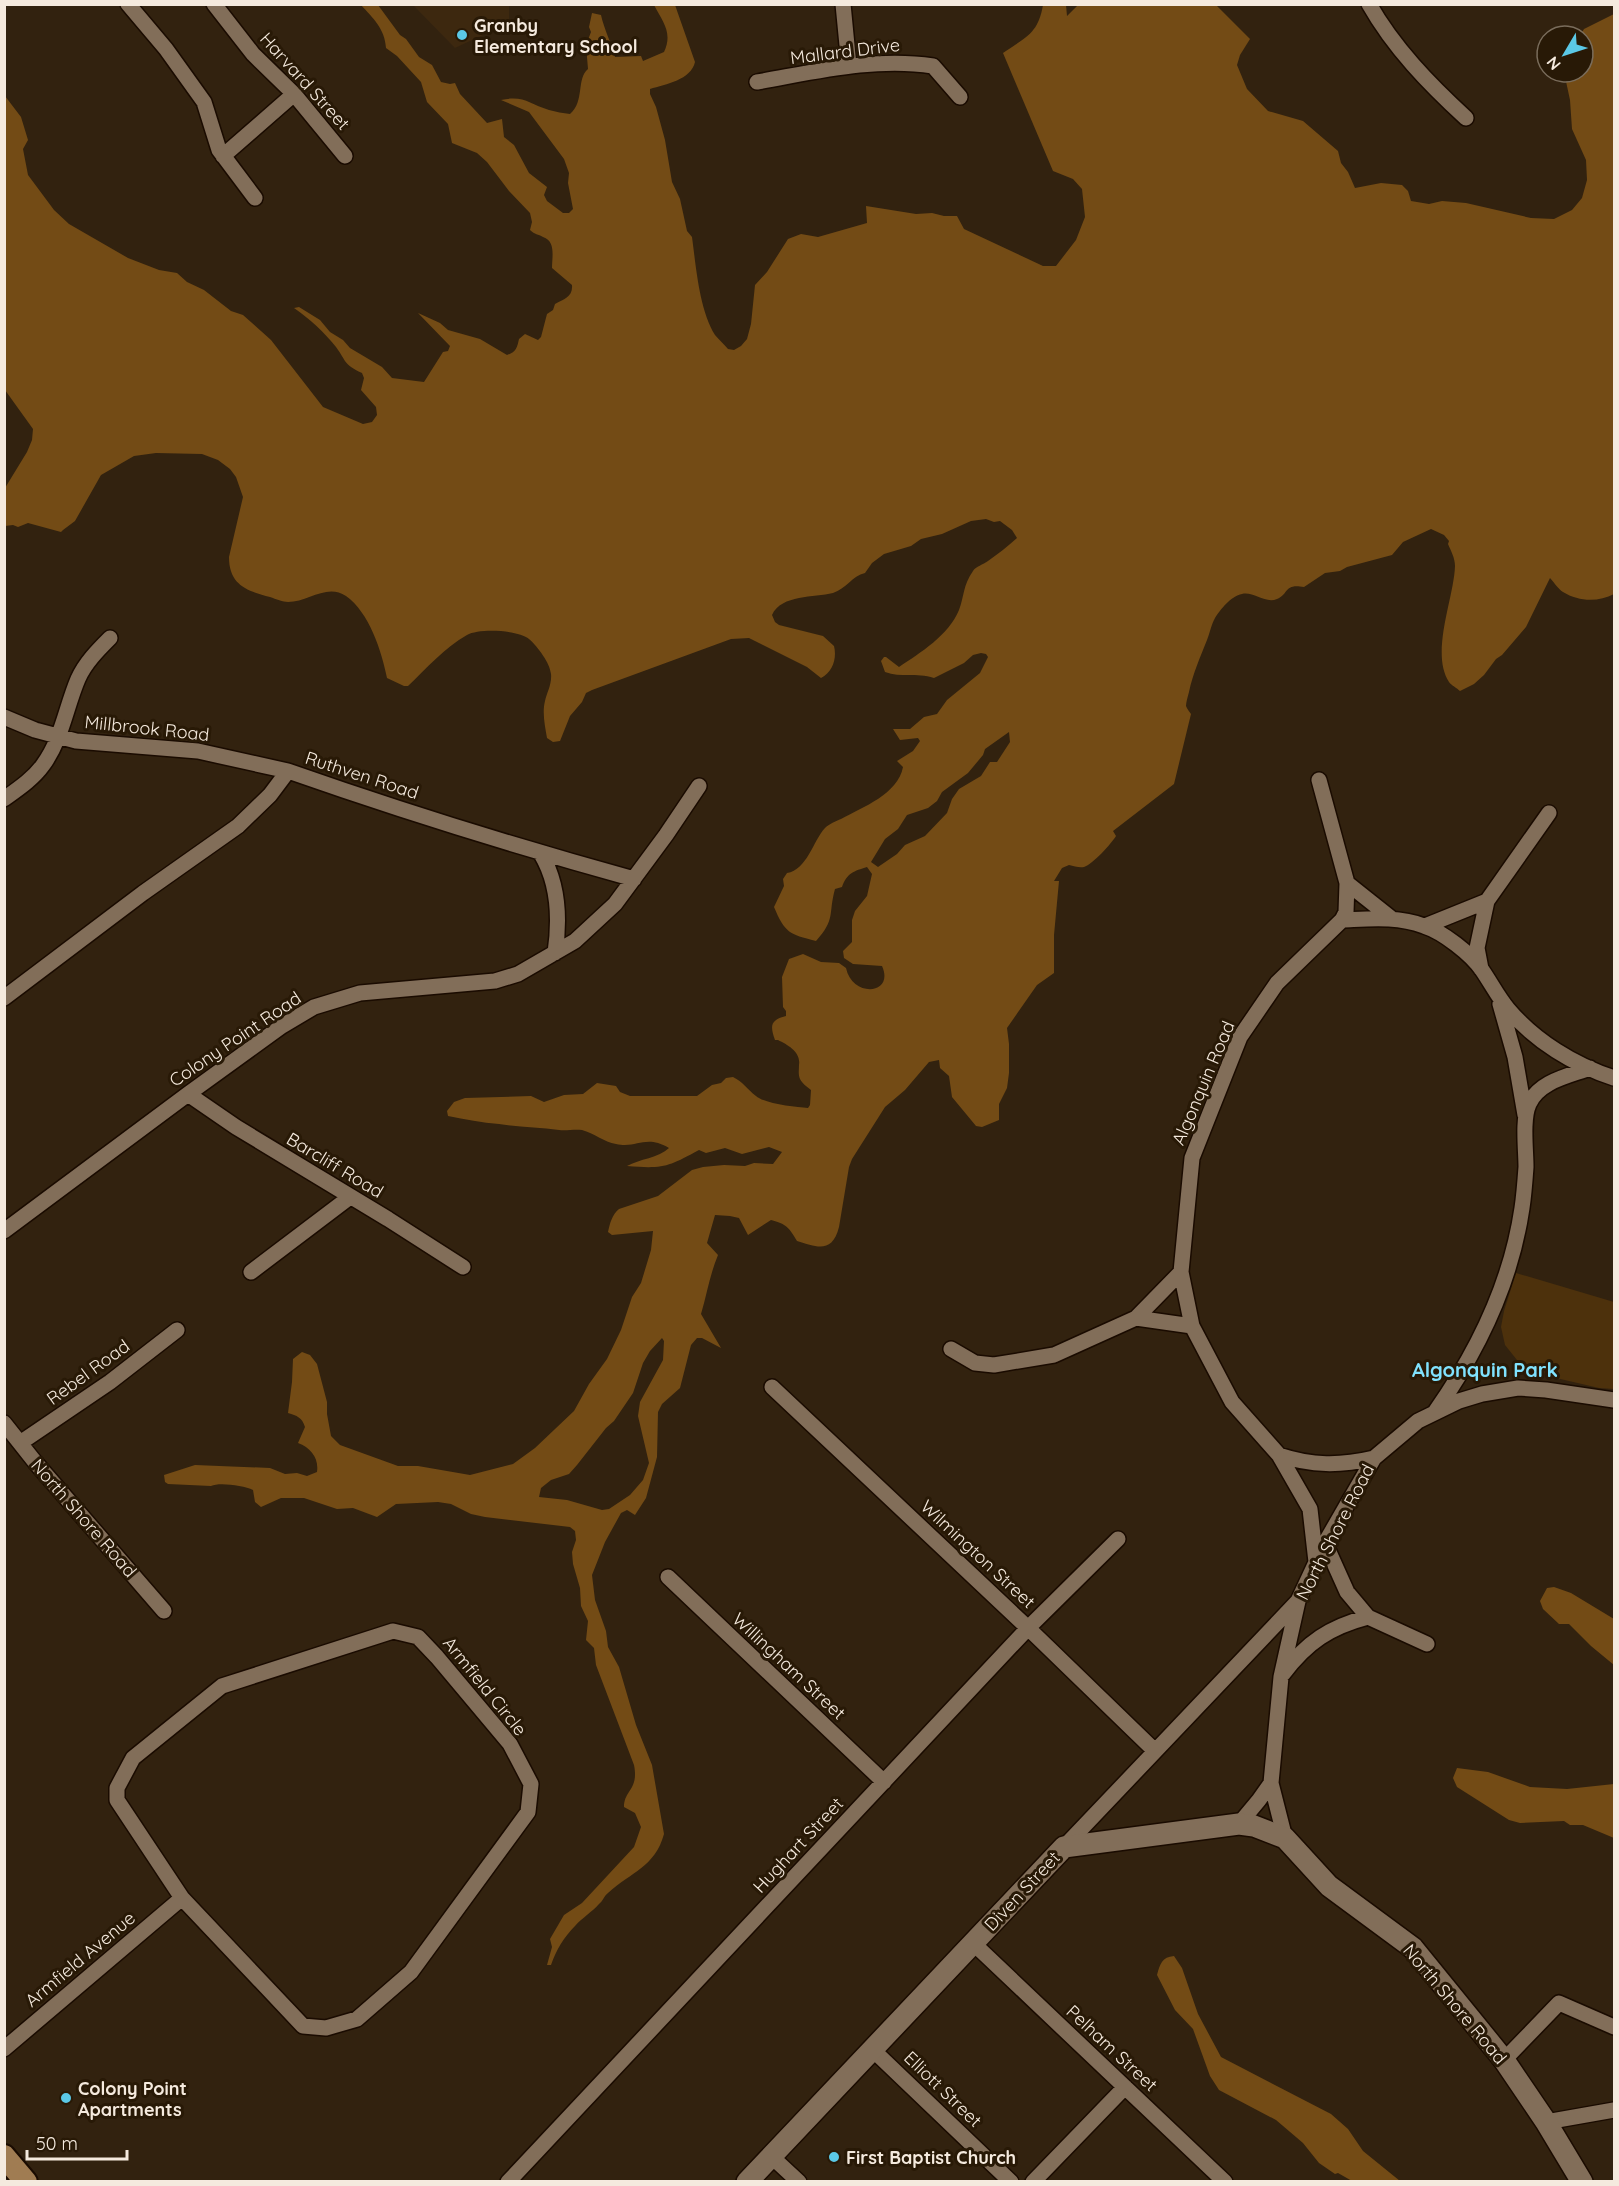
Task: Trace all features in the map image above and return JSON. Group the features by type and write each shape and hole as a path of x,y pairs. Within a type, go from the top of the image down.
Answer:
{"main road":[{"path":"4,2156 26,2181"}],"street":[{"path":"128,4 166,48 204,102 219,150 255,198"},
{"name":"Harvard Street","path":"214,4 253,54 294,94 345,156"},
{"path":"843,4 849,66"},
{"path":"1369,4 1388,35 1430,85 1466,118"},
{"name":"Mallard Drive","path":"757,82 849,66 908,62 933,66 960,97"},
{"path":"223,156 294,94"},
{"path":"4,799 29,781 42,767 58,738 79,678 95,653 110,638"},
{"name":"Millbrook Road","path":"4,717 58,738 198,751 288,771"},
{"name":"Ruthven Road","path":"4,998 143,892 238,826 270,795 288,771 379,803 541,854 634,879"},
{"path":"1318,780 1347,883 1346,912 1342,920 1391,918 1425,926 1450,939 1481,969 1496,992 1525,1027 1541,1041 1590,1068 1614,1078"},
{"name":"Colony Point Road","path":"4,1231 188,1094 289,1022 314,1007 360,993 386,989 495,981 518,974 575,941 595,925 615,904 699,786"},
{"path":"1481,969 1477,948 1486,901 1549,813"},
{"path":"541,854 551,874 556,899 558,930 555,953"},
{"path":"1347,883 1391,918"},
{"path":"1425,926 1486,901"},
{"name":"Algonquin Road","path":"1316,1562 1310,1509 1279,1455 1232,1402 1192,1326 1181,1272 1191,1158 1240,1037 1277,983 1342,920"},
{"path":"1435,1412 1471,1355 1494,1308 1507,1273 1522,1208 1526,1171 1526,1118 1515,1057 1496,992"},
{"path":"1526,1118 1529,1103 1536,1093 1548,1084 1590,1068"},
{"name":"Barcliff Road","path":"188,1094 236,1127 463,1267"},
{"path":"251,1272 350,1197"},
{"path":"951,1349 975,1363 994,1365 1054,1355 1136,1318 1181,1272"},
{"path":"1136,1318 1192,1326"},
{"name":"Rebel Road","path":"20,1443 110,1382 177,1330"},
{"name":"Wilmington Street","path":"772,1387 1155,1751"},
{"name":"North Shore Road","path":"1582,2181 1504,2060 1413,1948 1329,1886 1285,1838 1271,1783 1281,1677 1298,1601 1325,1543 1374,1458 1418,1422 1435,1412 1482,1394 1518,1388 1614,1400"},
{"name":"North Shore Road","path":"4,1424 164,1611"},
{"path":"1279,1455 1316,1464 1338,1464 1374,1458"},
{"name":"Hughart Street","path":"508,2181 1028,1628 1118,1539"},
{"path":"1325,1543 1347,1592 1368,1617 1427,1644"},
{"name":"Willingham Street","path":"668,1577 884,1782"},
{"name":"Diven Street","path":"747,2181 1298,1601"},
{"path":"1281,1677 1294,1659 1322,1635 1347,1622 1368,1617"},
{"name":"Armfield Circle","path":"393,1631 418,1637 510,1744 531,1784 528,1812 411,1972 357,2019 326,2028 303,2026 182,1898 117,1800 117,1788 133,1758 222,1686 231,1683 393,1631"},
{"path":"1239,1824 1271,1783"},
{"path":"1064,1847 1239,1824 1254,1826 1285,1838"},
{"name":"Armfield Avenue","path":"4,2049 182,1898"},
{"name":"Pelham Street","path":"973,1943 1225,2181"},
{"path":"1504,2060 1559,2003 1614,2027"},
{"name":"Elliott Street","path":"873,2049 1011,2181"},
{"path":"1033,2181 1125,2087"},
{"path":"1546,2122 1614,2110"},
{"path":"771,2156 799,2181"}],"shaded area":[{"path":"361,5 378,5 419,57 432,65 441,82 455,83 460,94 487,123 502,119 504,137 514,145 529,173 547,187 544,195 547,201 563,213 569,213 573,209 568,183 569,173 564,159 529,112 501,100 521,99 549,110 570,114 575,109 582,78 588,69 586,45 591,32 589,27 592,13 601,15 615,57 641,56 643,61 664,52 667,45 666,28 654,5 675,5 695,62 689,73 670,83 650,89 650,94 665,140 672,182 680,199 687,231 692,237 705,313 715,335 728,349 734,350 747,339 755,285 767,272 788,239 801,234 818,237 867,223 866,206 916,214 957,216 964,229 1043,266 1056,266 1076,240 1085,217 1082,189 1073,179 1053,171 1003,53 1030,34 1038,22 1043,5 1066,5 1067,16 1078,5 1216,5 1250,39 1237,65 1247,89 1268,111 1303,121 1338,151 1341,163 1355,188 1381,183 1402,185 1408,191 1411,201 1429,204 1442,201 1466,203 1531,218 1554,219 1572,210 1582,198 1587,180 1586,160 1572,129 1567,84 1595,84 1594,24 1614,14 1614,594 1595,600 1576,598 1561,591 1550,578 1526,627 1484,675 1474,684 1460,691 1449,682 1442,656 1444,625 1454,579 1454,560 1449,541 1444,535 1431,529 1403,542 1392,555 1340,571 1325,573 1304,587 1293,586 1277,599 1268,600 1250,594 1234,597 1217,615 1193,678 1186,706 1191,714 1174,784 1113,831 1116,836 1092,862 1084,867 1069,865 1062,868 1054,881 1059,881 1054,935 1054,973 1037,985 1007,1028 1009,1073 1007,1088 999,1104 999,1120 982,1127 976,1126 952,1097 949,1076 940,1068 939,1060 929,1062 905,1090 885,1107 852,1159 839,1227 836,1236 828,1245 817,1246 797,1241 787,1227 771,1220 748,1235 739,1218 715,1215 707,1243 718,1255 701,1314 721,1348 702,1338 697,1338 691,1345 680,1388 662,1404 658,1412 657,1457 646,1498 635,1515 627,1510 621,1513 605,1542 592,1575 595,1600 606,1631 608,1647 619,1667 636,1725 652,1765 664,1834 655,1854 648,1862 607,1894 571,1930 558,1949 551,1965 547,1965 552,1947 550,1939 564,1915 582,1903 634,1847 641,1827 635,1813 624,1807 626,1797 635,1780 634,1765 596,1665 594,1648 586,1640 588,1621 581,1606 580,1588 573,1564 575,1531 570,1527 485,1517 471,1514 451,1504 438,1502 396,1504 377,1517 353,1508 337,1509 304,1498 281,1498 261,1507 255,1502 253,1490 226,1484 211,1486 168,1484 165,1482 164,1475 195,1465 270,1468 285,1474 297,1473 307,1476 317,1472 317,1462 313,1454 298,1443 305,1427 304,1424 299,1417 288,1413 293,1359 302,1352 310,1355 317,1364 327,1402 331,1436 340,1445 398,1466 418,1466 470,1475 513,1464 535,1448 574,1411 589,1384 607,1359 621,1330 632,1297 641,1283 651,1250 653,1231 612,1235 608,1232 617,1211 658,1196 692,1170 724,1165 773,1164 782,1152 769,1147 742,1154 725,1148 706,1153 699,1150 680,1160 657,1167 627,1166 660,1154 669,1148 654,1142 616,1144 582,1130 480,1122 448,1116 447,1111 454,1102 465,1098 531,1096 544,1102 564,1095 583,1094 597,1083 616,1086 620,1092 630,1096 697,1096 712,1085 733,1077 760,1099 780,1105 808,1108 811,1090 800,1079 798,1056 790,1047 775,1040 772,1031 774,1022 786,1016 783,1007 782,977 789,959 803,954 821,962 839,963 846,968 850,978 863,988 878,987 883,983 884,976 882,966 853,964 844,958 843,951 852,942 852,920 855,911 867,896 872,874 867,867 852,873 842,887 835,889 829,921 816,941 789,931 778,916 774,907 784,886 783,879 787,873 800,867 827,827 878,799 894,785 903,767 897,761 913,751 920,741 918,738 900,740 893,729 910,729 924,717 937,714 947,700 980,673 988,657 981,653 973,655 964,663 934,678 885,672 881,661 886,657 899,667 933,643 948,627 959,610 967,581 974,569 1017,538 1012,530 1000,521 994,522 986,519 971,521 942,534 921,539 911,546 884,554 872,563 865,573 838,591 783,603 772,615 775,622 823,636 834,646 833,664 829,672 821,678 807,667 749,638 731,639 586,693 582,702 570,716 560,741 553,742 547,738 544,715 545,701 551,681 550,670 540,651 524,636 489,631 467,635 443,652 408,686 404,686 387,678 382,656 368,622 346,596 332,591 286,602 254,592 241,585 232,574 229,557 243,497 236,477 218,460 202,454 156,453 134,456 101,475 75,521 61,532 28,523 18,527 5,526 5,488 27,452 32,440 33,429 5,390 5,96 21,117 28,140 23,149 28,175 54,210 69,224 128,258 159,270 177,273 231,311 243,315 271,340 323,407 363,424 372,422 377,415 376,407 361,390 364,378 362,373 348,365 327,336 294,308 299,307 320,320 330,332 343,340 350,348 382,367 392,378 424,382 443,352 448,351 450,346 418,313 440,323 448,330 480,339 507,355 514,351 519,339 525,334 538,340 541,337 547,314 553,310 555,304 569,295 572,289 572,285 552,268 550,242 530,230 532,222 530,213 509,191 487,162 477,153 452,143 448,124 427,102 421,82 397,56 386,48 381,29","holes":["1009,732 1010,742 997,762 990,762 981,776 959,789 947,813 925,836 905,845 897,854 878,867 871,862 885,839 898,829 907,815 928,808 937,801 942,792 968,773 983,755 985,749","662,1338 664,1341 663,1360 640,1402 638,1416 649,1463 643,1480 630,1495 609,1509 602,1510 567,1500 539,1497 541,1488 551,1480 569,1474 614,1421 633,1393 643,1363 650,1351"]},
{"name":"Granby Elementary School","path":"413,5 509,5 509,23 455,48"},
{"name":"Algonquin Park","path":"1516,1273 1614,1302 1614,1389 1599,1388 1556,1378 1517,1360 1505,1345 1501,1327"},
{"path":"1554,1587 1571,1593 1614,1619 1614,1665 1569,1624 1559,1624 1543,1609 1540,1601 1547,1588"},
{"path":"1457,1768 1488,1772 1530,1787 1567,1789 1614,1784 1614,1838 1583,1825 1570,1825 1564,1821 1520,1823 1509,1820 1457,1787 1453,1778"},
{"path":"1174,1956 1182,1968 1198,2014 1221,2057 1331,2114 1348,2129 1363,2151 1400,2181 1352,2181 1338,2173 1335,2174 1319,2163 1303,2143 1276,2120 1219,2090 1210,2076 1193,2029 1175,2010 1157,1975 1162,1962"}],"place":[{"name":"Granby Elementary School","path":"462,35"},
{"name":"Colony Point Apartments","path":"66,2098"},
{"name":"First Baptist Church","path":"834,2157"}],"district":[{"name":"Algonquin Park","path":"1485,1369"}]}
